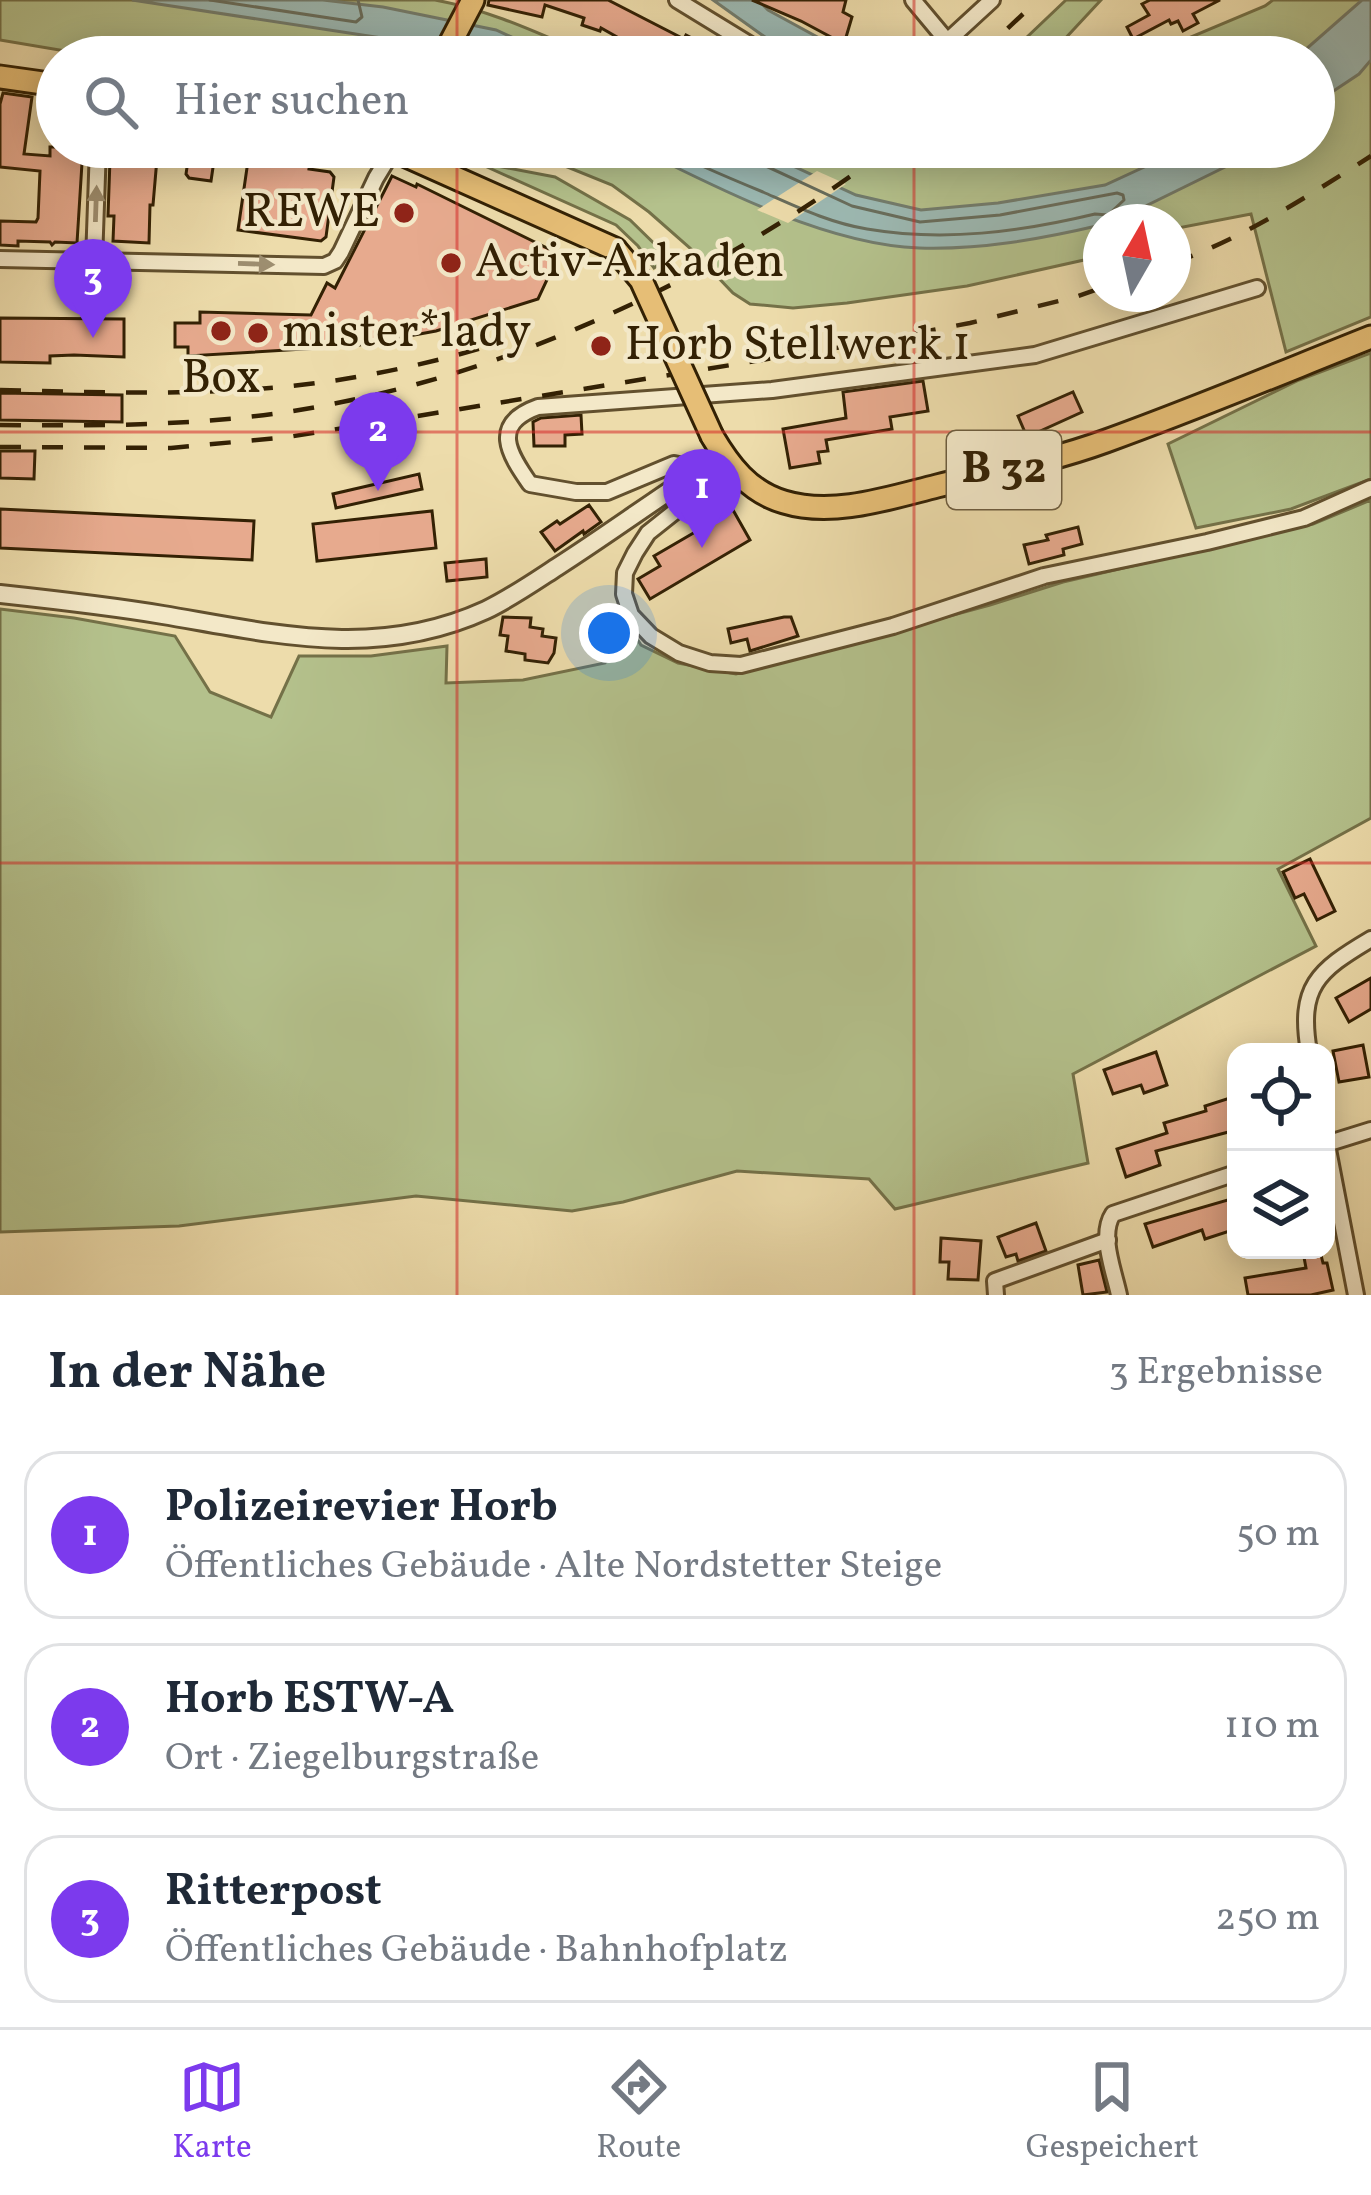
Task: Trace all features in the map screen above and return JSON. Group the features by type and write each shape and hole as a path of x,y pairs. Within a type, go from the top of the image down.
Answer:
{"main road":[{"path":"454,36 473,1"},
{"path":"0,77 36,83"},
{"name":"B 32","path":"453,168 615,249 641,280 718,445 741,477 770,497 800,506 839,507 1054,457 1371,338"}],"street":[{"path":"677,0 736,36"},
{"path":"913,0 944,36"},
{"path":"953,36 992,0"},
{"path":"94,261 97,168"},
{"path":"0,259 324,266 341,252 380,168"},
{"path":"1257,287 1035,355 772,390 538,407 515,421 507,442 511,457 530,484 551,490 607,493 674,464 688,467 696,483 692,498 648,533 625,572 624,594 631,615 651,636 679,653 710,663 741,665 893,626 1044,576 1304,518 1371,488"},
{"path":"0,594 100,605 288,637 346,641 395,637 498,604 694,474 718,445"},
{"path":"1308,1043 1305,1005 1312,988 1334,963 1371,938"},
{"path":"1335,1140 1371,1130"},
{"path":"1328,1151 1356,1295"},
{"path":"1119,1295 1108,1240 1107,1222 1113,1214 1227,1176"},
{"path":"996,1295 995,1281 1108,1240"}],"green space":[{"path":"0,0 435,0 543,36 36,36 36,46 0,40"},
{"path":"1066,0 1101,0 1068,36 1028,36"},
{"path":"1273,0 1371,0 1371,317 1286,352 1251,214 1191,226 1191,204 1083,204 1083,260 967,286 847,303 793,308 750,304 649,212 612,185 570,168 1335,168 1335,36 1193,36"},
{"path":"489,168 555,177 630,220 669,258 654,268 616,225"},
{"path":"1371,353 1371,479 1291,509 1196,528 1168,444 1299,380"},
{"path":"1371,500 1371,818 1278,869 1316,946 1073,1074 1088,1163 895,1209 869,1179 737,1171 572,1211 416,1196 179,1226 0,1232 0,609 175,636 210,692 271,717 299,656 371,656 447,646 446,683 523,680 605,663 629,626 641,645 678,663 736,674 1063,582 1313,524"}],"water":[{"path":"132,0 323,0 383,7 509,36 369,36"},
{"path":"713,0 758,0 816,36 764,36"},
{"path":"1362,0 1371,0 1371,60 1335,90 1335,36 1321,36"},
{"path":"679,168 798,168 856,195 921,210 1105,185 1142,168 1223,168 1150,204 1083,204 1083,229 965,247 884,244 773,212"}],"pier":[{"path":"817,171 846,184 788,223 757,210"}],"building":[{"path":"489,0 608,0 678,36 615,36 582,25 584,18 545,5 542,17 488,5"},
{"path":"752,0 846,0 843,12 852,17 846,36 829,36"},
{"path":"1220,0 1193,14 1198,23 1183,31 1178,21 1171,24 1169,20 1132,36 1127,27 1149,15 1142,4"},
{"path":"3,93 32,97 24,154 36,155 36,168 82,168 77,243 0,245 0,221 36,222 40,171 0,167"},
{"path":"110,168 156,168 149,243 113,241 114,216 108,216"},
{"path":"187,168 213,168 211,181 186,174"},
{"path":"247,168 309,168 334,177 326,237 321,241 238,230"},
{"name":"Activ-Arkaden","path":"392,176 559,254 538,299 436,331 354,346 188,356 188,347 175,347 175,323 200,323 200,312 311,315 327,283 335,288"},
{"path":"0,318 124,319 124,357 74,355 50,356 50,363 0,362"},
{"path":"923,381 928,411 890,417 892,429 826,440 828,451 818,452 820,463 790,468 783,429 846,418 843,392"},
{"path":"1073,392 1082,412 1027,437 1018,416"},
{"path":"0,393 122,395 122,422 0,420"},
{"path":"581,415 582,434 565,435 565,446 534,446 533,422"},
{"path":"0,451 35,451 34,479 0,478"},
{"path":"419,474 422,489 336,508 333,494"},
{"path":"589,505 601,522 555,551 541,532"},
{"path":"0,509 254,521 252,560 0,548"},
{"path":"733,510 750,540 650,599 638,579 660,566 654,556"},
{"path":"432,511 436,548 317,561 313,524"},
{"path":"1078,527 1082,544 1063,549 1064,555 1029,564 1024,545"},
{"path":"486,559 487,577 447,581 445,563"},
{"path":"503,617 531,618 530,627 543,629 542,636 556,638 548,663 506,651 508,636 500,635"},
{"path":"791,617 798,636 750,651 747,639 731,643 728,629"},
{"path":"1310,859 1335,911 1317,920 1304,894 1295,898 1283,872"},
{"path":"1371,978 1371,1009 1349,1022 1336,998"},
{"path":"1363,1045 1369,1077 1339,1082 1335,1051"},
{"path":"1156,1052 1167,1085 1144,1093 1141,1085 1113,1094 1104,1070"},
{"path":"1227,1099 1227,1132 1156,1151 1160,1165 1126,1177 1117,1149 1167,1133 1164,1123 1206,1111 1205,1106"},
{"path":"1227,1200 1227,1232 1205,1239 1202,1230 1153,1247 1145,1224"},
{"path":"1036,1223 1046,1251 1018,1261 1016,1254 1006,1257 998,1237"},
{"path":"941,1238 981,1241 978,1280 948,1279 949,1262 940,1262"},
{"path":"1304,1259 1327,1263 1333,1290 1311,1295 1248,1295 1245,1278 1306,1268"},
{"path":"1099,1260 1107,1292 1083,1295 1078,1265"}],"railway":[{"path":"999,36 1038,0"},
{"path":"1191,256 1250,229 1371,156"},
{"path":"0,425 147,424 257,416 374,395 454,374 531,347 681,279 754,239 861,168"},
{"path":"0,447 171,448 288,437 854,345 970,323 1083,294"},
{"path":"0,390 161,392 285,387 427,363 482,348"}],"place":[{"name":"REWE","path":"404,213"},
{"name":"Activ-Arkaden","path":"451,263"},
{"name":"Box","path":"221,331"},
{"name":"mister*lady","path":"258,333"},
{"name":"Ritterpost","path":"93,338"},
{"name":"Horb Stellwerk 1","path":"601,346"},
{"name":"Horb ESTW-A","path":"378,491"},
{"name":"Polizeirevier Horb","path":"702,548"}]}
